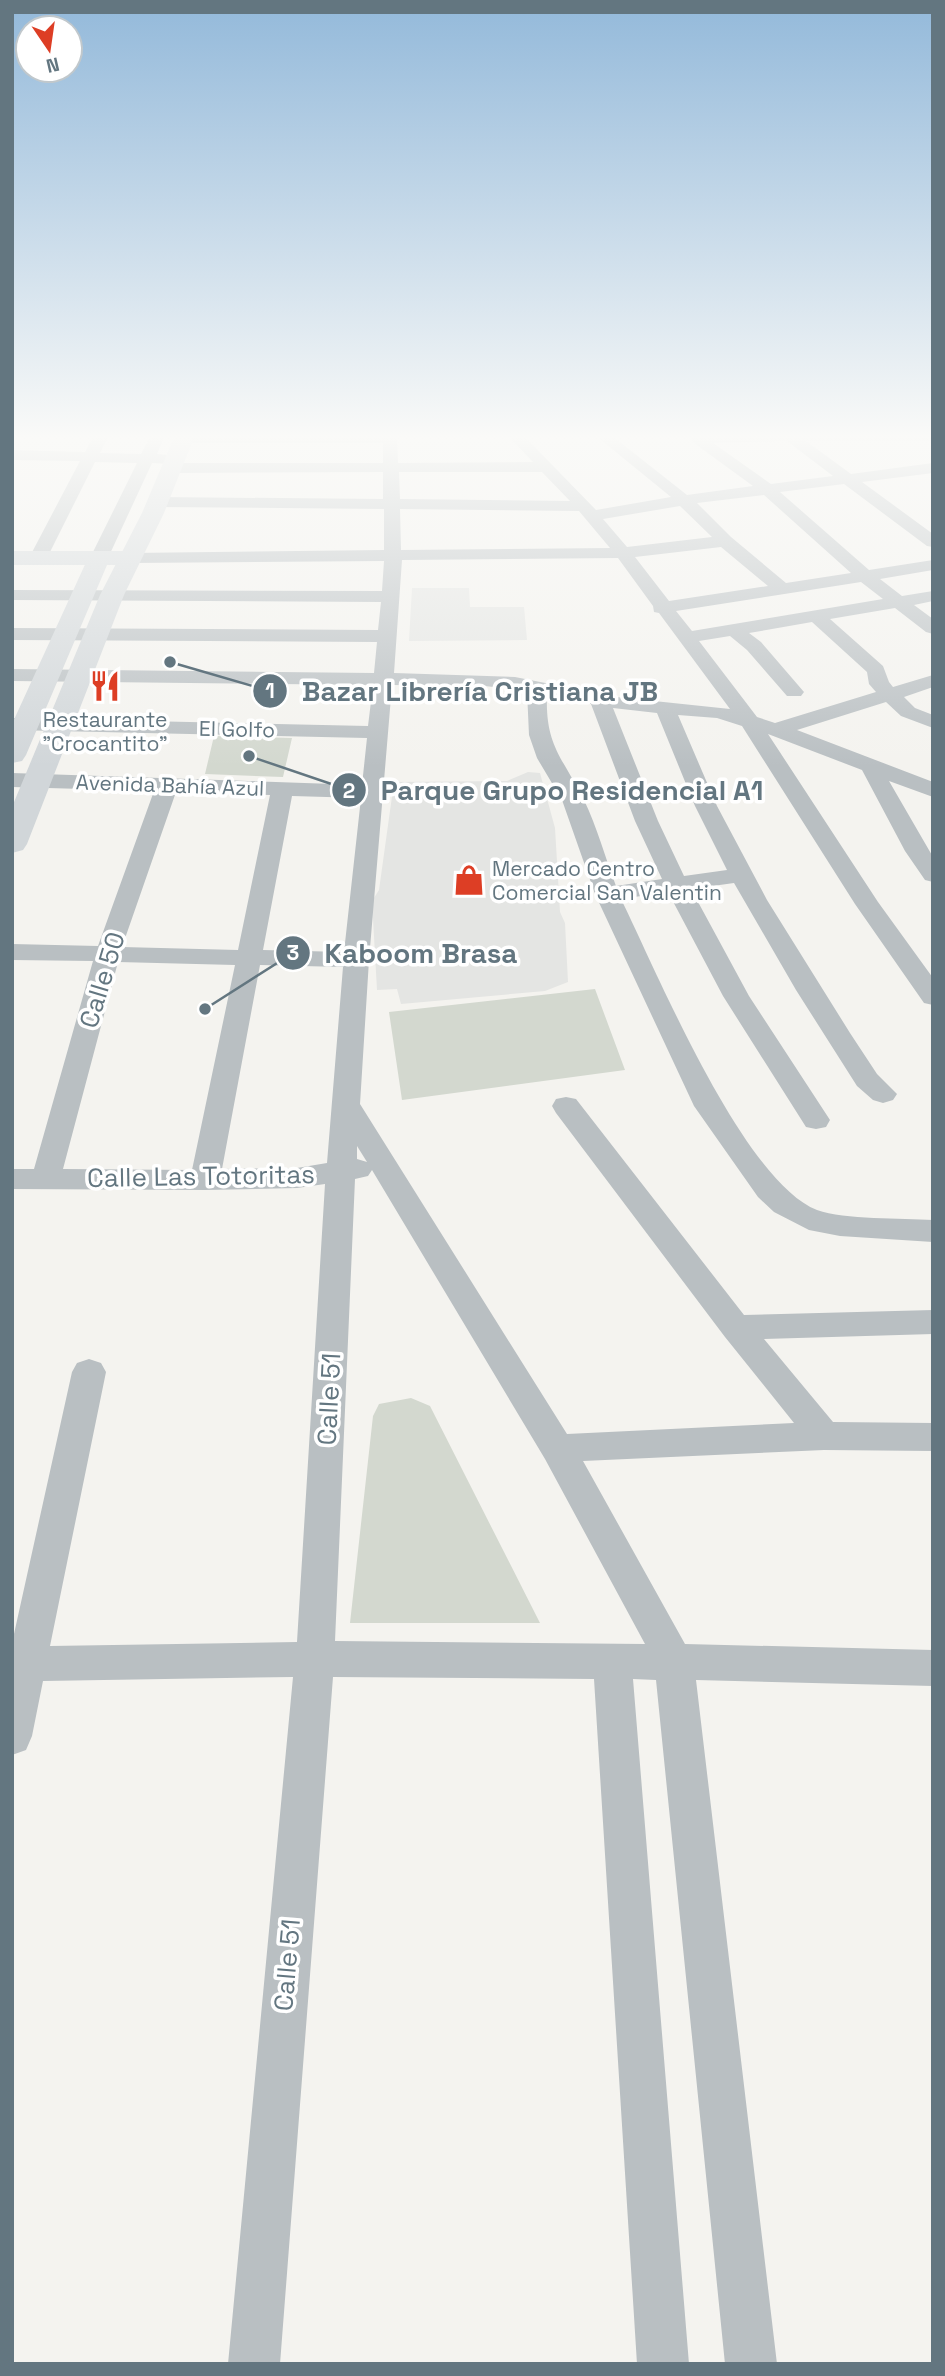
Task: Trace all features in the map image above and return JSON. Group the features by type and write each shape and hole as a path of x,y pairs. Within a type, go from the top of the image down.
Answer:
{"main road":[{"path":"12,844 112,595 136,546"},
{"path":"12,558 130,558"},
{"path":"12,755 20,724 49,675 99,558"}],"street":[{"path":"38,558 44,546"},
{"path":"99,558 105,546"},
{"name":"Calle 51","path":"254,2364 315,1660 341,1170 356,960 388,636 393,546"},
{"path":"617,546 748,719 867,904 933,997"},
{"path":"130,558 623,553 683,546"},
{"path":"730,546 783,589"},
{"path":"831,546 865,576 933,628"},
{"path":"662,608 933,565"},
{"path":"12,595 391,597"},
{"path":"685,639 933,596"},
{"path":"816,616 876,670 879,684 908,712 933,722"},
{"path":"734,630 754,646 794,692"},
{"path":"12,634 388,636"},
{"path":"12,675 485,680 600,700 719,712 748,719 933,790"},
{"path":"777,729 933,681"},
{"path":"537,688 536,714 539,735 548,758 573,800 607,894 708,1106 769,1190 785,1205 809,1219 840,1225 933,1231"},
{"path":"600,700 641,807 674,883 729,986 767,1049 816,1120"},
{"path":"665,707 705,809 740,875 794,970 867,1080 883,1094"},
{"name":"El Golfo","path":"20,724 378,732"},
{"path":"870,766 933,875"},
{"name":"Avenida Bahía Azul","path":"12,780 371,792"},
{"name":"Calle 50","path":"46,1179 107,955 167,785"},
{"path":"205,1180 282,789"},
{"path":"902,822 933,834"},
{"path":"607,894 740,875"},
{"path":"12,952 356,960"},
{"path":"346,1104 560,1448 632,1578 674,1662 751,2364"},
{"path":"566,1106 736,1328 824,1436"},
{"name":"Calle Las Totoritas","path":"12,1179 297,1178 341,1170 366,1169 390,1174"},
{"path":"736,1328 933,1322"},
{"path":"12,1736 20,1664 89,1372"},
{"path":"560,1448 824,1436 933,1437"},
{"path":"20,1664 315,1660 674,1662 933,1668"},
{"path":"612,1662 663,2364"}],"shaded area":[{"path":"412,588 469,588 470,607 524,607 527,640 409,641"},
{"path":"214,736 292,738 283,777 205,774"},
{"name":"Mercado Centro Comercial San Valentin","path":"528,772 540,773 555,828 568,982 545,991 401,1004 397,989 377,990 372,901 379,890 394,782 507,781"},
{"path":"595,989 625,1070 402,1100 389,1012"},
{"path":"411,1398 430,1406 540,1623 350,1623 373,1416 379,1404"}],"place":[{"name":"Bazar Librería Cristiana JB","path":"170,662"},
{"name":"Restaurante \"Crocantito\"","path":"105,686"},
{"name":"Parque Grupo Residencial A1","path":"249,756"},
{"name":"Mercado Centro Comercial San Valentin","path":"469,880"},
{"name":"Kaboom Brasa","path":"205,1009"}]}
